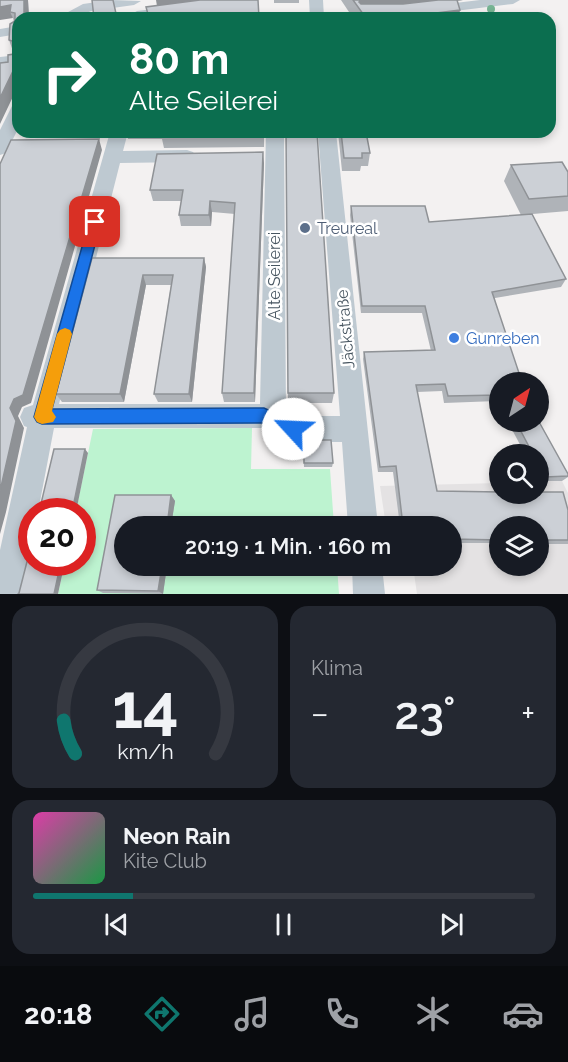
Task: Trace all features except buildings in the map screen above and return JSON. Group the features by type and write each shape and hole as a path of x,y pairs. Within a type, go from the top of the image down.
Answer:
{"street":[{"path":"77,12 88,7 134,0"},
{"path":"413,12 513,0"},
{"path":"168,12 192,8"},
{"path":"0,149 12,123"},
{"path":"6,594 38,417 117,138"},
{"name":"Alte Seilerei","path":"273,138 268,155 273,420"},
{"name":"Jäckstraße","path":"328,138 362,516"},
{"path":"112,157 204,156"},
{"path":"38,417 264,416 293,429 354,429"},
{"path":"367,576 369,594"}],"shaded area":[{"path":"549,481 562,481 568,493 568,594 417,594 414,576 462,576 462,516 384,516 380,486 489,483 489,504 549,504"}],"green space":[{"path":"252,428 251,469 330,469 333,516 114,516 114,576 338,576 339,594 58,594 62,576 96,576 96,498 79,498 93,429"}],"slow traffic":[{"path":"48,417 42,417 65,334"}],"place":[{"name":"Treureal","path":"305,228"},
{"name":"Gunreben","path":"454,338"}],"route":[{"path":"95,222 42,417 264,416 293,429"}]}
